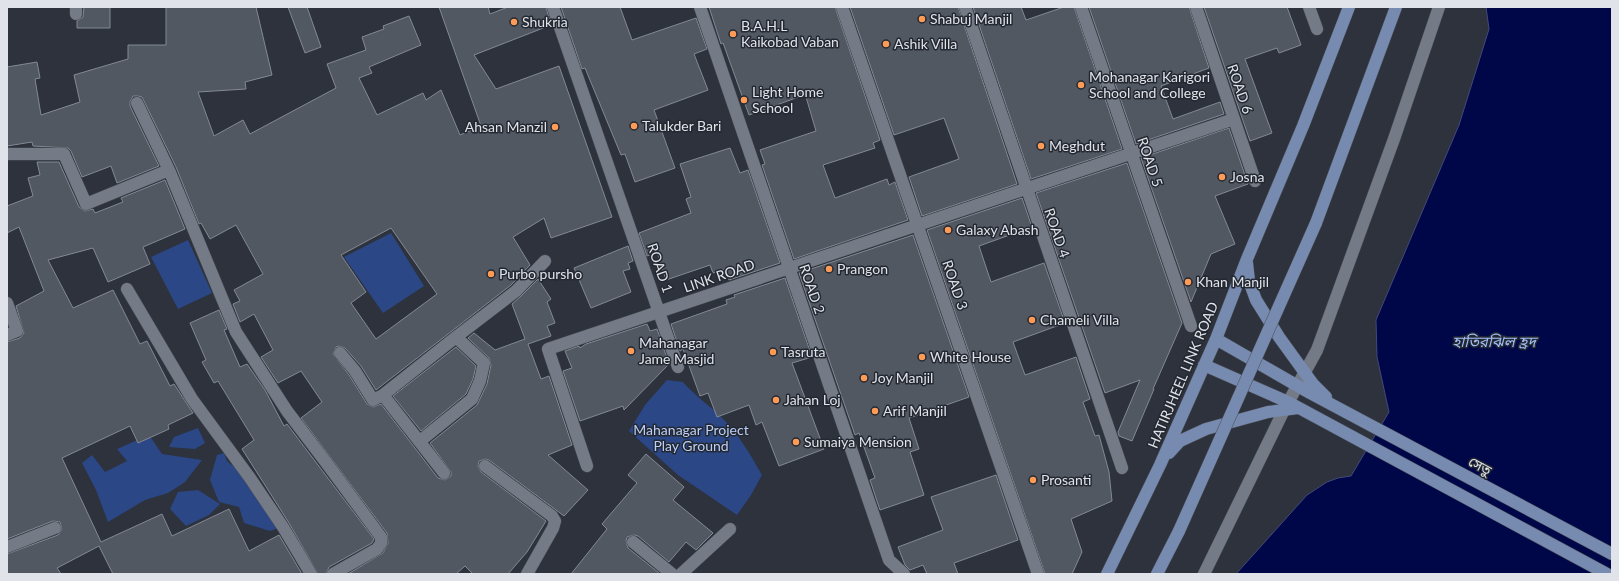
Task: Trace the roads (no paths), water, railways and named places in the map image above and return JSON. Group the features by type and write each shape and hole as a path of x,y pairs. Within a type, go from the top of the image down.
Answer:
{"main road":[{"name":"HATIRJHEEL LINK ROAD","path":"1107,574 1160,465 1216,339 1247,258 1303,126 1349,7"},
{"path":"1157,574 1179,531 1316,223 1396,7"},
{"path":"1247,258 1249,281 1256,300 1279,337 1305,372 1314,384 1334,404"},
{"path":"1216,339 1297,386 1334,404"},
{"path":"1204,366 1286,406 1299,408 1608,574"},
{"name":"সেতু","path":"1334,404 1612,554"},
{"path":"1160,465 1174,447 1189,435 1286,406"}],"street":[{"name":"ROAD 1","path":"553,7 660,312 548,349 587,466"},
{"name":"ROAD 2","path":"700,7 889,560 904,574"},
{"name":"ROAD 3","path":"842,7 919,225 1038,574"},
{"name":"ROAD 4","path":"965,7 1122,468"},
{"name":"ROAD 5","path":"1081,7 1190,326"},
{"name":"ROAD 6","path":"1196,7 1255,181"},
{"path":"1309,7 1317,29"},
{"path":"1204,574 1286,406 1317,350 1389,154 1439,7"},
{"path":"137,103 169,170 236,332 287,411 380,537 381,543 377,549 333,574"},
{"name":"LINK ROAD","path":"660,312 1234,119"},
{"path":"7,154 64,154 86,204 169,170"},
{"path":"340,352 355,371 373,400 383,395 516,291 546,261"},
{"path":"127,289 192,399 250,478 283,527 311,574"},
{"path":"7,303 18,331 7,335"},
{"path":"660,312 678,367"},
{"path":"420,442 472,399 480,382 484,363 456,338"},
{"path":"383,395 444,473"},
{"path":"485,466 552,516 555,521 553,528 527,574"},
{"path":"7,547 55,528"},
{"path":"681,574 730,529"},
{"path":"633,542 672,574"}],"water":[{"name":"হাতিরঝিল হ্রদ","path":"1486,7 1612,7 1612,574 1236,574 1307,495 1327,482 1338,478 1351,476 1389,412 1377,357 1376,320 1459,125 1489,29"}],"place":[{"name":"Shabuj Manjil","path":"922,19"},
{"name":"Shukria","path":"514,22"},
{"name":"B.A.H.L Kaikobad Vaban","path":"733,34"},
{"name":"Ashik Villa","path":"886,44"},
{"name":"Mohanagar Karigori School and College","path":"1081,85"},
{"name":"Light Home School","path":"744,100"},
{"name":"Talukder Bari","path":"634,126"},
{"name":"Ahsan Manzil","path":"555,127"},
{"name":"Meghdut","path":"1041,146"},
{"name":"Josna","path":"1222,177"},
{"name":"Galaxy Abash","path":"948,230"},
{"name":"Prangon","path":"829,269"},
{"name":"Purbo pursho","path":"491,274"},
{"name":"Khan Manjil","path":"1188,282"},
{"name":"Chameli Villa","path":"1032,320"},
{"name":"Mahanagar Jame Masjid","path":"631,351"},
{"name":"Tasruta","path":"773,352"},
{"name":"White House","path":"922,357"},
{"name":"Joy Manjil","path":"864,378"},
{"name":"Jahan Loj","path":"776,400"},
{"name":"Arif Manjil","path":"875,411"},
{"name":"Sumaiya Mension","path":"796,442"},
{"name":"Prosanti","path":"1033,480"}],"park label":[{"name":"Mahanagar Project Play Ground","path":"691,438"}]}
